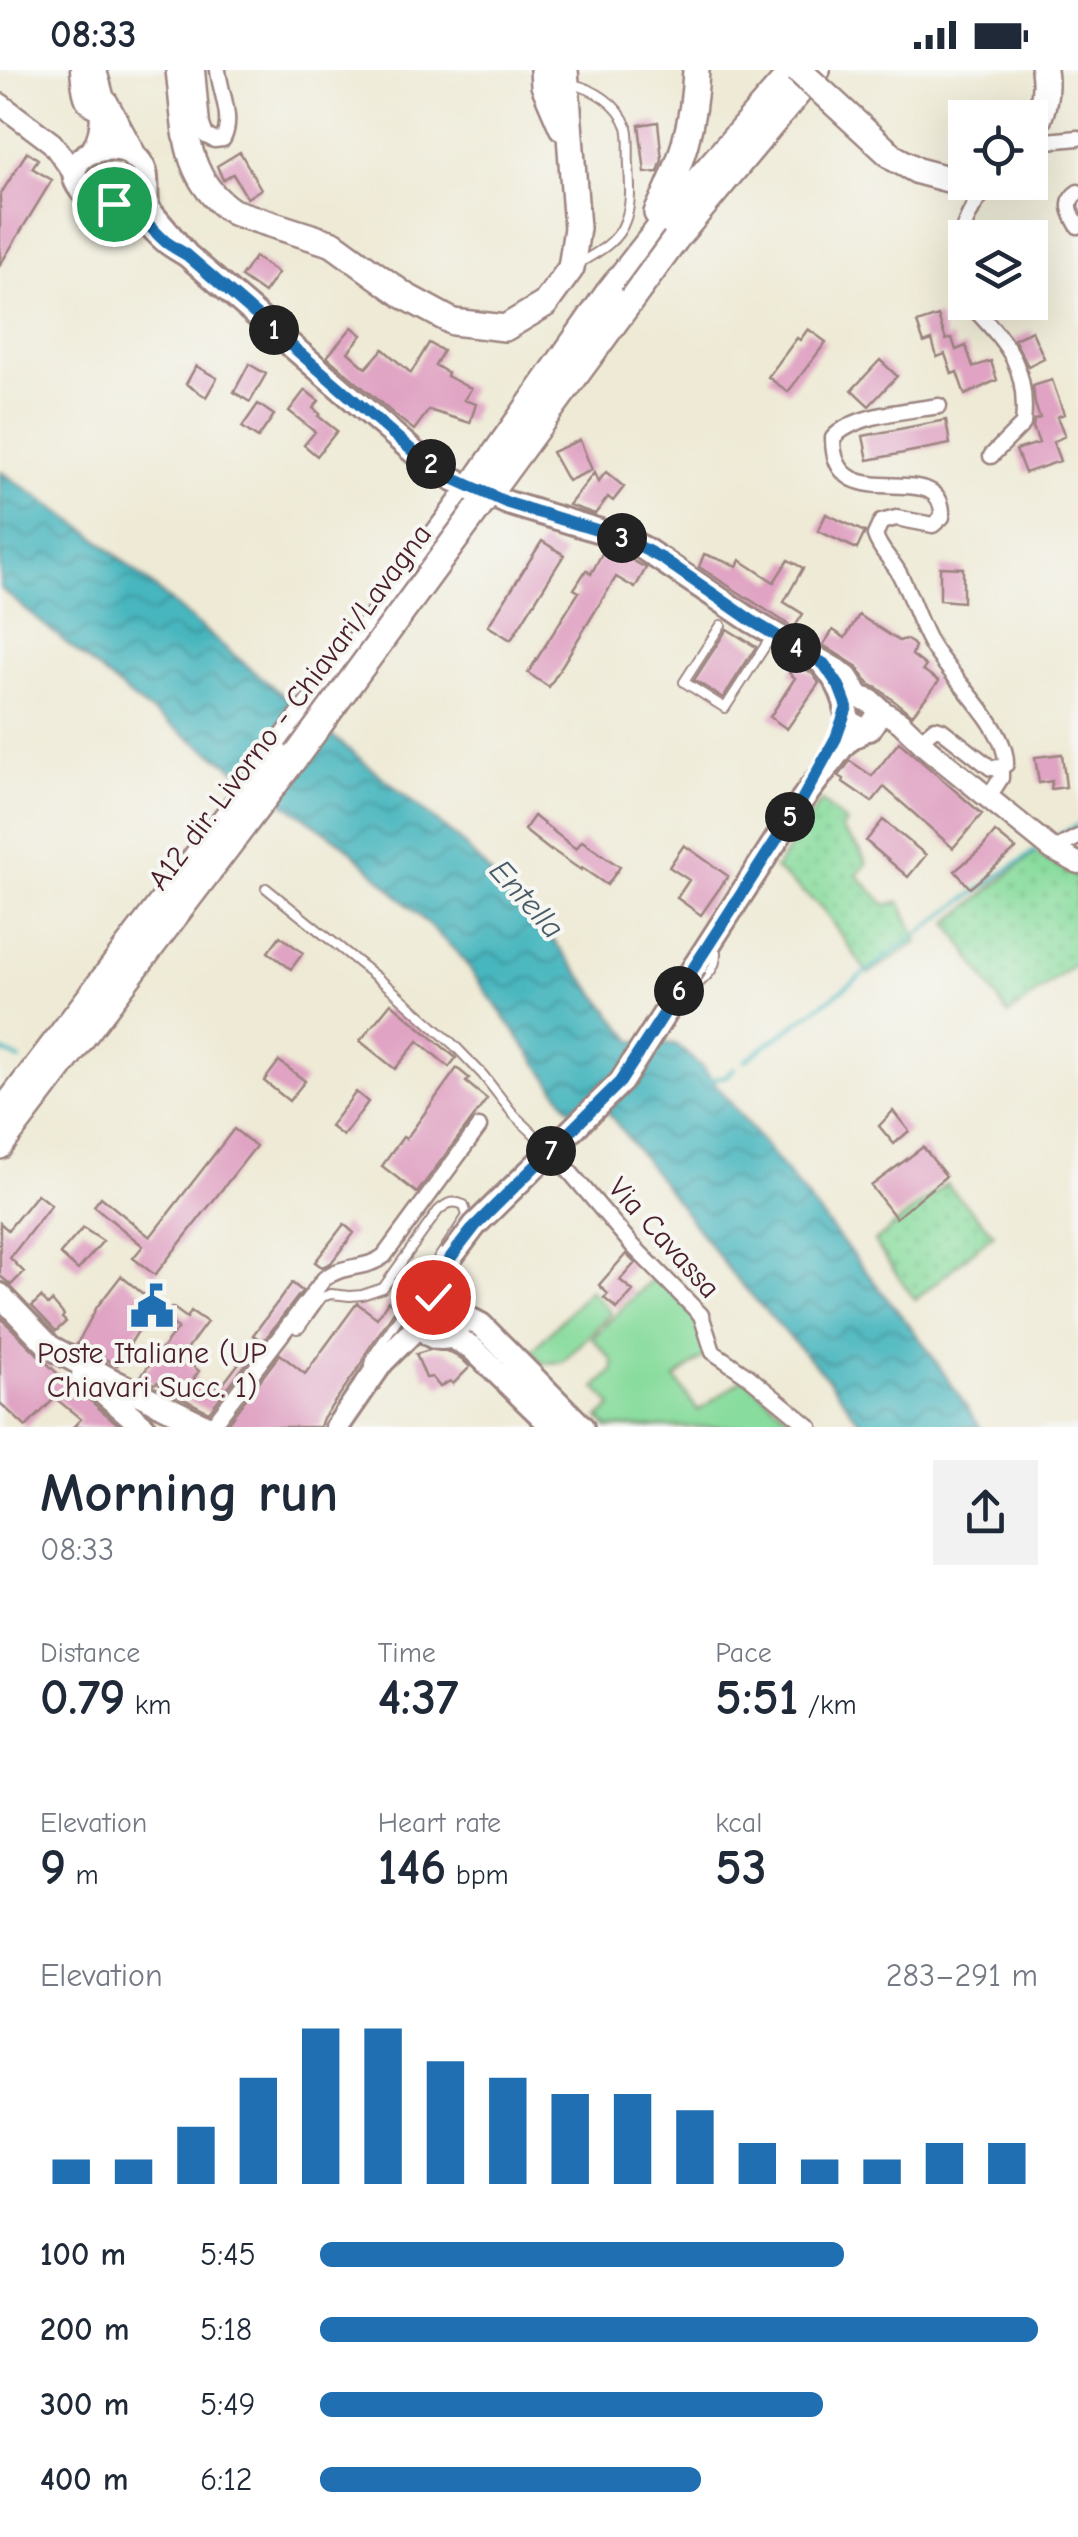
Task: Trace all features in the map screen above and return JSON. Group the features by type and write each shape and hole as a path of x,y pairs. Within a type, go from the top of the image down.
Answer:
{"highway":[{"path":"93,70 104,105 133,155"},
{"path":"179,70 192,160 207,190 233,212 333,244 405,296 453,322 505,328 545,304 571,268 577,228 562,73"},
{"path":"613,288 678,172 688,133 696,70"},
{"path":"0,1115 346,658 613,288 691,188 796,70 894,158 948,179"},
{"name":"A12 dir. Livorno - Chiavari/Lavagna","path":"0,1146 309,739 675,240 817,70"},
{"path":"702,206 833,70"},
{"path":"1034,70 1038,87 1035,100"},
{"path":"1044,70 1044,100"},
{"path":"94,150 102,136 104,105"}],"main road":[{"path":"187,255 148,208 144,168 133,155 105,148 80,159 76,176 84,194 135,212 415,453 452,478 508,503 623,538 643,548 847,678 861,714 620,1082 475,1226 451,1257 433,1297 424,1305 421,1323 382,1362 336,1427"},
{"path":"119,204 134,200 144,186"},
{"path":"0,1295 50,1346 110,1388 144,1427"},
{"path":"421,1323 430,1334 444,1338 460,1327 461,1308 452,1298 433,1297"},
{"path":"462,1314 481,1325 582,1427"},
{"path":"450,1336 471,1346 552,1427"},
{"path":"110,1388 209,1427"}],"street":[{"path":"78,70 86,107 94,112 104,105"},
{"path":"198,70 202,125 206,136 214,140 223,138 228,117 218,70"},
{"path":"0,104 52,144 76,176"},
{"path":"1048,141 1078,138"},
{"path":"52,144 94,150"},
{"path":"1078,192 1070,203 1070,213 1078,226"},
{"path":"984,320 1004,341 1023,380 1026,400 1023,424 991,456"},
{"path":"921,742 934,728 942,730 991,768 1006,764 1000,738 932,646 898,570 880,549 876,535 881,522 896,518 933,524 942,517 943,508 937,496 922,488 853,482 832,455 833,438 841,429 893,413 938,406"},
{"path":"861,714 900,722 1052,850 1078,863"},
{"path":"988,798 1002,778 1001,767"},
{"path":"1052,850 1078,837"},
{"path":"209,1427 330,1274 384,1256 479,1127"},
{"name":"Via Cavassa","path":"563,1164 633,1246 701,1316 713,1352 810,1427"},
{"path":"153,1427 162,1412 172,1410"}],"lane":[{"path":"562,73 604,98 627,127 630,200 625,223 614,240 571,268"},
{"path":"721,625 684,682 726,708 773,634"},
{"path":"266,888 454,1045 514,1115 563,1164"},
{"path":"680,1000 713,970 716,952 709,945"},
{"path":"290,1325 300,1328 326,1294 350,1296 383,1288 438,1211 447,1204 464,1205 467,1216 372,1358 371,1378"}],"green space":[{"path":"821,801 846,823 841,829 867,864 857,875 886,905 900,901 918,942 868,974 822,908 775,869"},
{"path":"1035,853 1078,878 1078,962 1008,1015 948,923"},
{"path":"946,1184 994,1234 915,1300 874,1242"},
{"path":"656,1275 700,1323 708,1354 675,1378 698,1411 744,1378 800,1427 608,1427 599,1418 612,1406 596,1387 613,1371 613,1361 592,1338"},
{"path":"590,1290 611,1313 563,1362 542,1363 532,1351"}],"water":[{"path":"0,471 89,532 459,840 553,940 633,1041 675,1044 702,1067 924,1344 980,1427 864,1427 828,1379 732,1274 598,1099 575,1116 459,954 345,845 136,701 0,588"}],"building":[{"path":"658,122 662,160 658,172 645,173 639,125"},
{"path":"27,152 38,159 32,168 52,180 0,265 0,195"},
{"path":"240,152 261,189 247,198 233,174 223,180 217,166"},
{"path":"255,257 278,273 264,293 241,277"},
{"path":"938,316 946,340 952,338 956,350 966,346 973,367 991,361 997,380 965,395 945,354 937,357 932,340 924,343 917,323"},
{"path":"352,327 362,335 348,352 366,368 383,349 411,373 429,343 443,351 435,365 471,389 464,400 476,404 470,423 429,410 414,430 396,416 327,357"},
{"path":"808,329 826,342 788,392 768,377"},
{"path":"1032,331 1044,358 1028,366 1014,339"},
{"path":"880,360 897,376 869,406 852,390"},
{"path":"249,364 266,374 250,402 234,392"},
{"path":"196,366 217,378 206,397 186,384"},
{"path":"1052,380 1064,414 1057,417 1065,436 1053,442 1060,461 1025,473 1016,450 1039,443 1033,427 1034,420 1040,418 1033,386"},
{"path":"305,390 319,401 313,408 318,416 337,431 317,456 304,445 315,432 289,411"},
{"path":"258,404 274,415 258,438 242,427"},
{"path":"946,420 950,444 868,460 863,436"},
{"path":"580,440 592,470 568,481 552,452"},
{"path":"606,472 624,487 613,501 608,497 595,514 569,505 594,473 598,482"},
{"path":"826,514 865,532 857,549 818,531"},
{"path":"542,541 564,555 511,640 488,626"},
{"path":"605,548 646,568 635,588 616,577 549,687 528,673 579,592 574,589 586,570 591,574"},
{"path":"704,554 737,566 740,560 774,582 788,560 803,568 784,602 803,614 794,628 699,567"},
{"path":"940,567 963,568 963,602 940,600"},
{"path":"859,615 899,641 912,643 912,655 926,666 923,670 939,681 912,715 869,684 856,666 823,645 833,630 845,638"},
{"path":"727,629 756,647 723,698 694,680"},
{"path":"796,664 812,673 819,683 787,729 770,717 795,678 789,673"},
{"path":"899,742 982,814 953,848 884,787 872,802 839,776 850,761 872,776"},
{"path":"1062,754 1066,787 1051,789 1052,781 1039,783 1035,757"},
{"path":"534,816 576,849 582,841 620,867 607,885 524,830"},
{"path":"883,820 926,855 908,877 866,841"},
{"path":"995,832 1016,849 970,888 955,871"},
{"path":"684,845 728,876 701,915 677,898 689,880 669,867"},
{"path":"280,936 303,953 291,969 268,952"},
{"path":"391,1003 456,1058 449,1067 418,1041 395,1069 360,1041"},
{"path":"279,1061 305,1081 289,1101 264,1081"},
{"path":"457,1068 469,1078 466,1082 487,1099 417,1193 382,1166"},
{"path":"356,1092 368,1102 343,1136 330,1126"},
{"path":"893,1111 909,1131 894,1144 879,1126"},
{"path":"234,1129 256,1146 155,1275 133,1258 143,1246 94,1206 101,1197 150,1237"},
{"path":"923,1147 946,1176 896,1218 871,1186"},
{"path":"37,1194 51,1205 10,1258 24,1272 11,1285 0,1276 0,1223 8,1230"},
{"path":"344,1224 354,1233 331,1263 322,1267 315,1262"},
{"path":"83,1228 103,1241 78,1270 60,1254"},
{"path":"626,1254 635,1263 620,1280 633,1291 617,1309 604,1298 608,1294 599,1285"},
{"path":"121,1276 158,1306 117,1365 77,1344 97,1307"},
{"path":"292,1283 302,1291 209,1412 157,1382 140,1377 178,1328 164,1318 172,1307 187,1318 191,1311 207,1322 181,1357 199,1371 194,1378 210,1391 215,1384 220,1388 258,1338 253,1335"},
{"path":"41,1297 48,1305 52,1301 64,1315 66,1322 56,1331 32,1306"},
{"path":"388,1301 397,1307 320,1427 226,1425 280,1354 305,1374 357,1303 377,1318"},
{"path":"0,1317 71,1387 121,1427 73,1427 81,1419 55,1398 26,1427 0,1403"},
{"path":"433,1349 446,1351 470,1367 453,1384 450,1381 440,1387 432,1377 426,1378 416,1354"}],"waterway":[{"path":"1059,835 1078,825"},
{"path":"745,1061 1035,851"},
{"path":"0,1050 20,1060"},
{"path":"707,1080 726,1076 734,1069"}],"place":[{"name":"Poste Italiane (UP Chiavari Succ. 1)","path":"152,1306"}],"route":[{"path":"114,204 140,216 415,453 452,478 508,503 623,538 663,559 752,621 824,664 847,707 836,738 802,800 620,1082 475,1226 451,1257 433,1297"}],"water label":[{"name":"Entella","path":"527,899"}]}
